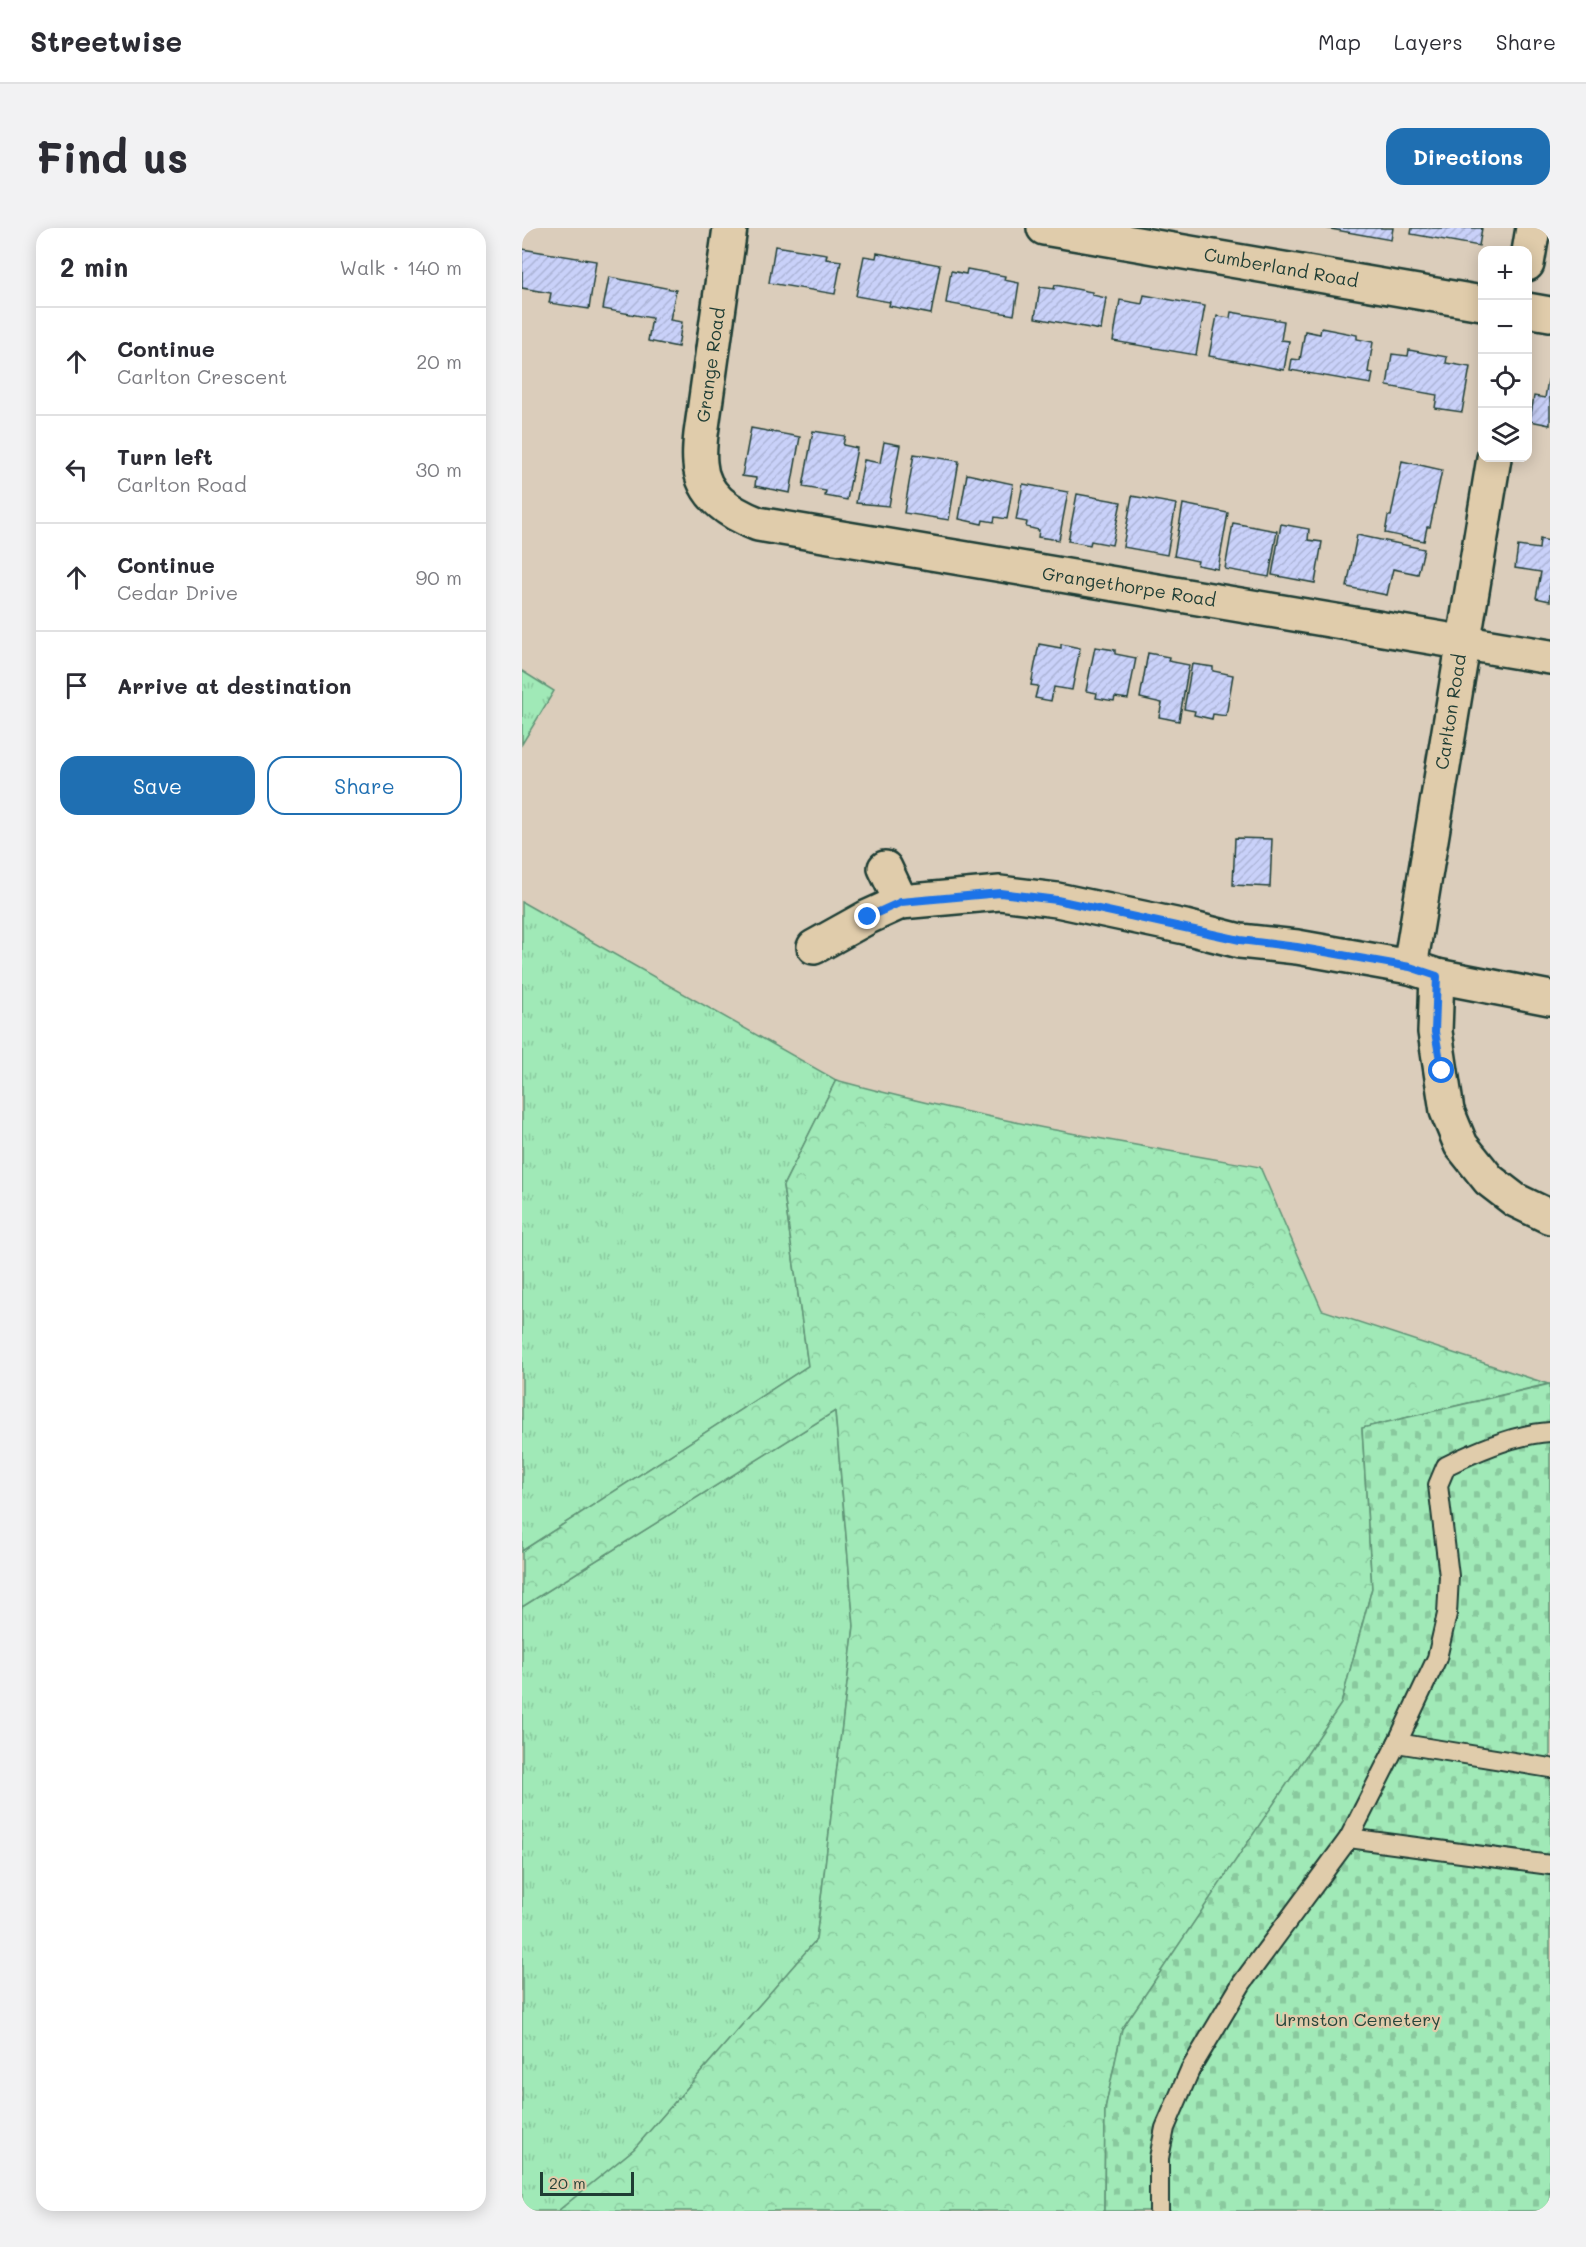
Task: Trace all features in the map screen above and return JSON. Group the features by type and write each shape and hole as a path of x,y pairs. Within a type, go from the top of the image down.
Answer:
{"street":[{"name":"Cumberland Road","path":"1044,228 1478,302"},
{"path":"1530,246 1533,228"},
{"name":"Grange Road","path":"715,500 703,479 699,463 722,229"},
{"path":"1532,311 1550,314"},
{"name":"Carlton Road","path":"1493,462 1462,642 1423,971 1447,1111 1461,1145 1489,1180 1515,1200 1550,1217"},
{"name":"Grangethorpe Road","path":"715,500 737,516 758,524 1550,657"},
{"path":"885,868 901,902"},
{"path":"814,947 868,917 901,902 1000,893 1057,900 1240,940 1297,947 1550,998"}],"lane":[{"path":"1159,2211 1159,2158 1166,2128 1190,2070 1242,1983 1349,1838 1437,1658 1447,1614 1449,1576 1438,1485 1446,1466 1470,1454 1538,1433 1550,1432"},
{"path":"1397,1743 1550,1768"},
{"path":"1349,1838 1550,1865"}],"green space":[{"path":"522,671 554,691 522,744"},
{"path":"522,902 836,1080 783,1186 808,1366 522,1551"},
{"path":"836,1080 994,1118 1260,1167 1322,1310 1548,1384 1362,1428 1372,1588 1341,1704 1122,2029 1105,2109 1104,2211 558,2211 634,2149 816,1940 854,1626 835,1411 522,1607 522,1551 808,1366 783,1186"},
{"name":"Urmston Cemetery","path":"1550,1384 1550,2211 1104,2211 1105,2109 1122,2029 1341,1704 1372,1588 1362,1428"},
{"path":"835,1411 854,1626 816,1940 634,2149 558,2211 522,2211 522,1607"}],"building":[{"path":"1325,228 1393,228 1391,240"},
{"path":"1412,228 1482,228 1479,246 1411,234"},
{"path":"775,246 827,254 826,259 841,261 835,294 769,283"},
{"path":"522,249 596,261 589,309 549,303 551,293 522,288"},
{"path":"877,253 940,265 931,314 889,306 890,302 856,296 864,256 876,258"},
{"path":"967,269 1005,276 1004,280 1019,283 1014,315 946,303 951,271 966,274"},
{"path":"609,277 676,290 670,320 682,322 678,347 648,341 652,318 603,309"},
{"path":"1055,285 1092,292 1092,295 1106,298 1101,330 1035,318 1040,287 1054,289"},
{"path":"1144,295 1205,306 1196,355 1113,341 1120,300 1142,304"},
{"path":"1231,312 1284,321 1281,340 1289,341 1284,370 1209,356 1217,316 1230,318"},
{"path":"1321,328 1357,335 1357,339 1373,342 1368,372 1373,373 1371,384 1290,370 1292,359 1300,360 1305,331 1320,334"},
{"path":"1409,350 1447,357 1446,363 1470,367 1462,412 1435,408 1437,395 1387,386 1392,354 1408,356"},
{"path":"1548,380 1550,380 1550,425 1532,421 1534,396 1545,398"},
{"path":"751,428 800,437 790,493 755,486 756,478 742,476"},
{"path":"813,431 845,436 843,445 857,448 847,500 825,496 826,491 803,487"},
{"path":"884,442 900,445 889,506 856,503 864,460 880,463"},
{"path":"914,454 959,461 949,520 904,513"},
{"path":"1402,461 1442,470 1430,527 1427,527 1424,541 1385,533 1388,516 1391,516"},
{"path":"967,474 1013,484 1007,519 995,517 994,522 983,520 982,524 959,519"},
{"path":"1023,484 1068,492 1059,540 1038,537 1039,530 1026,527 1027,522 1016,520"},
{"path":"1077,494 1121,502 1112,545 1091,541 1090,545 1068,541"},
{"path":"1132,496 1176,504 1167,555 1123,547"},
{"path":"1183,504 1228,513 1218,569 1197,565 1198,561 1174,556"},
{"path":"1233,523 1277,531 1269,577 1225,569"},
{"path":"1281,524 1309,529 1308,540 1322,542 1315,583 1272,575"},
{"path":"1357,535 1424,549 1418,574 1393,569 1387,595 1347,587"},
{"path":"1540,539 1550,541 1550,601 1536,598 1541,572 1515,568 1518,546 1539,549"},
{"path":"1039,644 1061,648 1061,644 1080,648 1072,690 1054,687 1051,701 1035,698 1038,686 1031,685"},
{"path":"1095,647 1115,650 1115,654 1136,658 1128,699 1115,697 1114,701 1096,698 1097,693 1086,691"},
{"path":"1148,653 1169,657 1168,661 1189,665 1179,721 1159,717 1162,703 1140,698"},
{"path":"1192,664 1213,667 1213,671 1233,675 1226,716 1213,714 1212,719 1194,715 1195,711 1184,709"},
{"path":"1235,838 1272,839 1270,887 1233,885"}],"route":[{"path":"868,917 901,902 1000,893 1057,900 1240,940 1297,947 1410,967 1437,976 1435,1032 1442,1071"}]}
